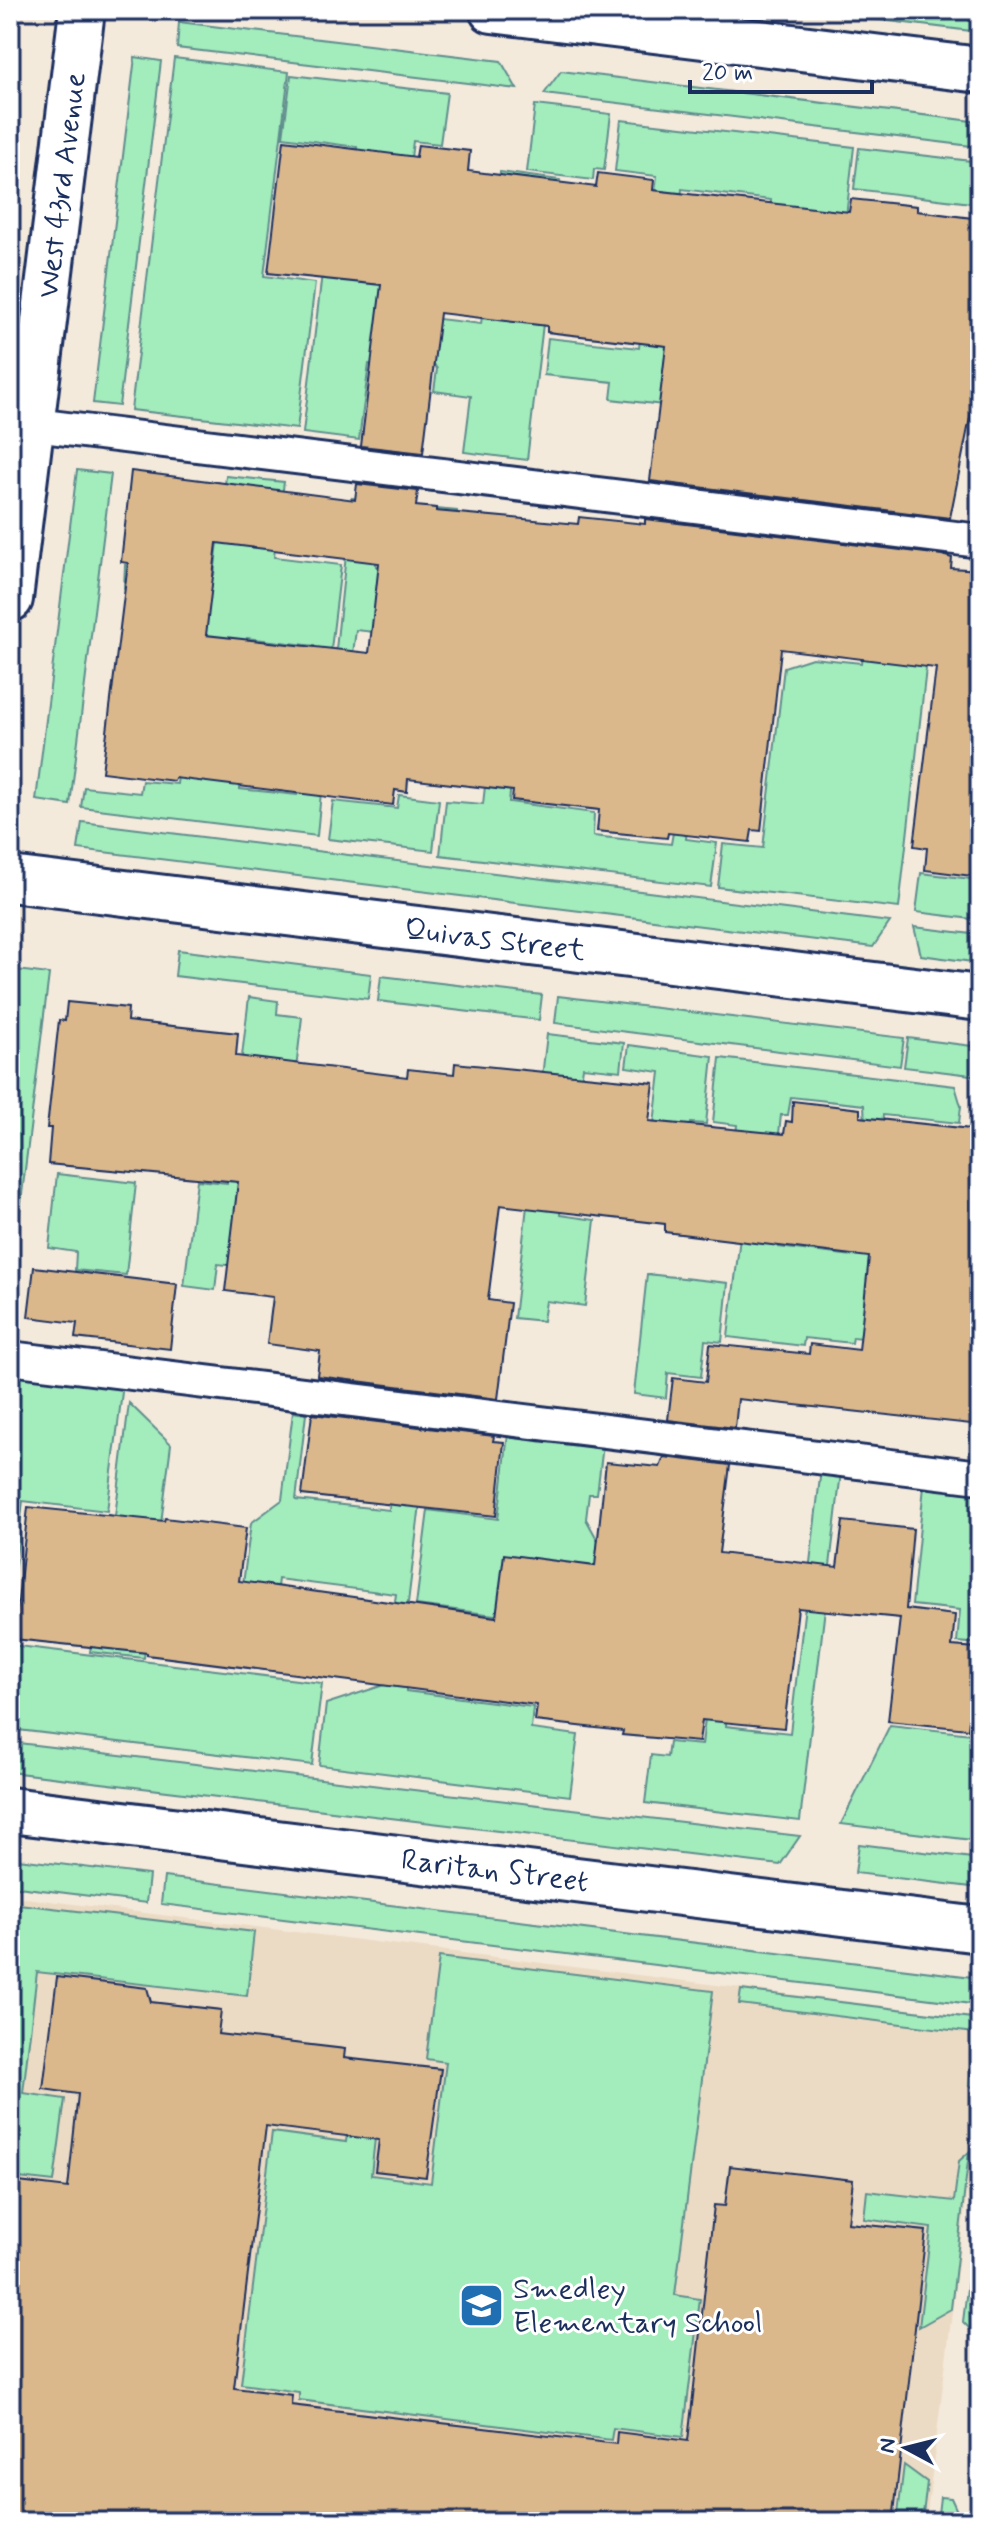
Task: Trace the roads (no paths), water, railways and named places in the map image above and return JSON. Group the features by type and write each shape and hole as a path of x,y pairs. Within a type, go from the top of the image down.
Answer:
{"street":[{"name":"West 43rd Avenue","path":"10,599 21,424 82,10"},
{"path":"492,10 980,70"},
{"name":"Quivas Street","path":"10,879 980,998"},
{"name":"Raritan Street","path":"10,1810 980,1930"}],"lane":[{"path":"21,424 980,541"},
{"path":"10,1358 980,1477"}],"place":[{"name":"Smedley Elementary School","path":"482,2305"}]}
